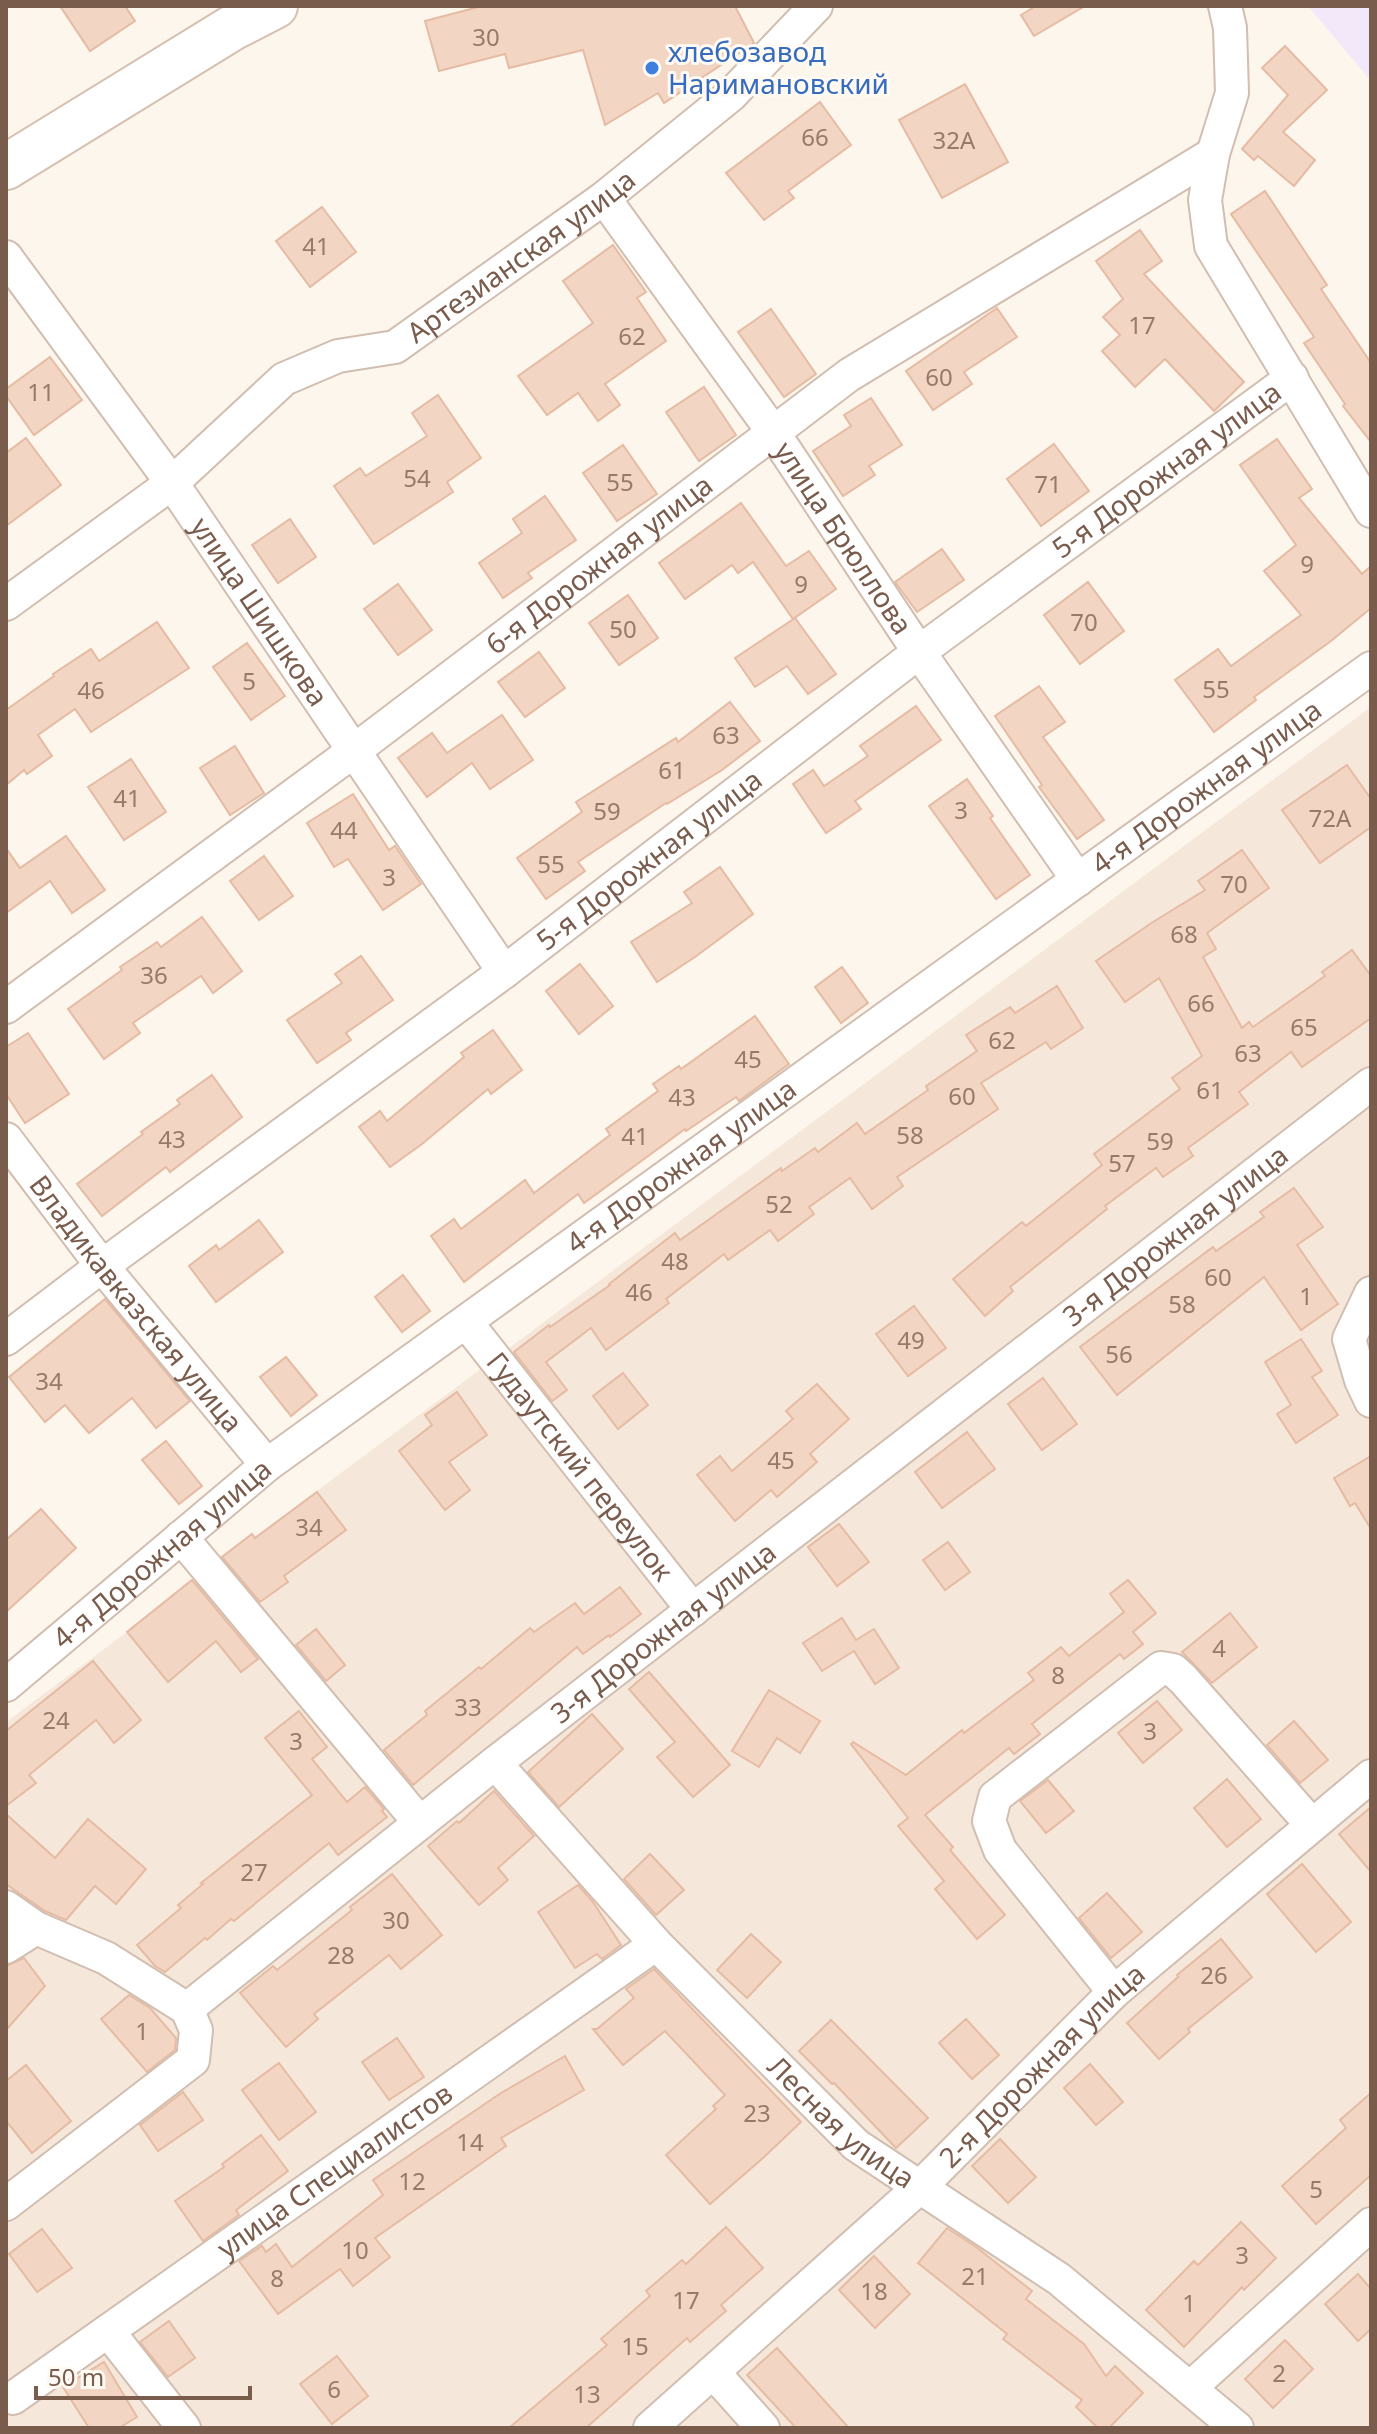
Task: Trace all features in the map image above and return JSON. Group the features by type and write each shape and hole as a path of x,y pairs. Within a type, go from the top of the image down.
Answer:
{"main road":[{"path":"6,167 232,28 275,6"}],"street":[{"name":"Артезианская улица","path":"6,604 172,483 284,379 338,356 395,347 604,198 731,95 816,6"},
{"path":"1225,6 1230,28 1232,93 1213,154 1205,200 1211,246 1371,511"},
{"name":"6-я Дорожная улица","path":"6,1007 355,750 849,375 1213,154"},
{"name":"улица Брюллова","path":"604,198 773,432 919,652 1078,880"},
{"name":"улица Шишкова","path":"6,257 172,483 504,972"},
{"name":"5-я Дорожная улица","path":"6,1339 504,972 919,652 1292,378"},
{"name":"4-я Дорожная улица","path":"6,1685 267,1465 1371,668"},
{"name":"3-я Дорожная улица","path":"187,2009 495,1763 1371,1084"},
{"name":"Владикавказская улица","path":"6,1139 102,1266 267,1465"},
{"path":"1371,1293 1349,1339 1361,1380 1371,1401"},
{"name":"Гудаутский переулок","path":"466,1322 693,1610"},
{"path":"181,1537 420,1823"},
{"path":"1114,1992 1000,1850 989,1821 995,1797 1161,1668 1173,1670 1183,1679 1312,1825"},
{"name":"Лесная улица","path":"495,1763 656,1944 856,2145 1059,2279 1237,2428"},
{"name":"2-я Дорожная улица","path":"650,2428 921,2186 1114,1992 1371,1776"},
{"path":"6,1907 36,1928 106,1958 187,2009 196,2030 193,2060 6,2204"},
{"path":"6,1947 36,1928"},
{"name":"улица Специалистов","path":"13,2398 656,1944"},
{"path":"1190,2388 1371,2224"},
{"path":"108,2331 184,2428"},
{"path":"713,2372 763,2428"}],"shaded area":[{"path":"1308,6 1371,6 1371,81"},
{"path":"1371,707 1371,2428 6,2428 6,1722"}],"building":[{"path":"60,6 125,6 135,21 90,51"},
{"name":"хлебозавод Наримановский","path":"482,6 735,6 754,43 664,103 658,93 605,125 583,50 509,68 505,54 439,71 425,21"},
{"path":"1036,6 1085,6 1034,36 1021,15"},
{"path":"1285,46 1327,90 1283,132 1315,160 1294,186 1258,156 1254,160 1242,149 1288,95 1262,68"},
{"path":"965,84 1008,162 942,198 899,120"},
{"path":"820,102 851,145 788,191 794,198 764,220 726,173"},
{"path":"1265,191 1327,285 1321,289 1371,363 1371,442 1343,406 1345,404 1304,343 1314,337 1231,214"},
{"path":"322,207 356,252 310,287 276,241"},
{"path":"1140,230 1162,261 1144,274 1244,382 1214,411 1165,359 1135,387 1102,351 1120,335 1103,317 1123,299 1096,261"},
{"path":"613,245 646,292 637,298 666,341 605,384 620,405 598,421 578,393 547,415 518,376 593,323 563,281"},
{"path":"997,308 1017,337 964,372 972,384 933,410 906,371"},
{"path":"771,309 816,374 784,397 738,332"},
{"path":"50,357 82,400 34,435 6,396 6,389"},
{"path":"704,387 736,435 699,461 666,412"},
{"path":"438,395 481,458 447,482 453,492 374,544 334,486 360,468 366,476 427,436 412,413"},
{"path":"871,398 902,445 869,466 875,475 843,496 813,451 851,426 844,415"},
{"path":"26,438 61,485 6,526 6,453"},
{"path":"1277,439 1312,489 1299,498 1362,574 1371,566 1371,608 1254,697 1256,700 1214,732 1175,680 1218,649 1231,666 1301,615 1264,571 1296,545 1240,465"},
{"path":"1054,444 1089,491 1041,526 1007,479"},
{"path":"623,445 657,494 617,521 583,473"},
{"path":"545,496 576,540 528,573 532,578 503,598 479,563 522,533 513,519"},
{"path":"741,503 786,566 809,551 836,589 793,619 753,562 738,573 732,565 685,599 659,563"},
{"path":"290,519 316,557 278,583 252,545"},
{"path":"942,549 964,580 917,612 895,582"},
{"path":"1088,582 1124,631 1080,664 1044,615"},
{"path":"398,584 432,630 398,655 364,609"},
{"path":"628,595 658,638 619,665 589,623"},
{"path":"795,618 836,674 808,694 787,666 755,687 735,658"},
{"path":"157,622 189,668 91,732 75,709 38,735 52,756 27,774 24,770 6,785 6,710 91,649 99,661"},
{"path":"247,643 285,696 251,720 213,667"},
{"path":"539,652 565,688 525,717 498,682"},
{"path":"1039,686 1065,722 1043,737 1104,820 1077,839 1039,787 1042,785 995,716"},
{"path":"730,702 760,741 722,770 578,862 585,871 546,899 517,858 582,812 576,802 676,738 678,742"},
{"path":"916,706 941,740 855,801 861,809 826,833 793,784 813,770 824,786 868,756 860,746"},
{"path":"502,715 533,760 490,789 472,763 427,797 398,758 432,733 447,753"},
{"path":"235,746 264,793 230,815 200,768"},
{"path":"131,759 166,812 124,840 88,787"},
{"path":"1347,765 1371,799 1371,827 1320,863 1282,810"},
{"path":"967,779 1030,875 996,899 929,806"},
{"path":"353,794 389,850 395,846 421,884 383,910 348,859 334,867 307,823"},
{"path":"66,836 105,890 72,913 50,881 6,913 6,848 20,868"},
{"path":"1242,850 1269,888 1207,933 1216,949 1203,957 1242,1028 1249,1022 1253,1027 1325,976 1322,972 1352,950 1371,976 1371,1018 1302,1067 1291,1052 1239,1092 1248,1104 1188,1148 1193,1156 1163,1177 1156,1168 1105,1206 1107,1209 1010,1287 1013,1291 985,1316 953,1279 1022,1222 1026,1226 1102,1165 1094,1154 1180,1089 1172,1078 1202,1056 1159,978 1125,1002 1096,961 1205,890 1198,881"},
{"path":"264,856 293,896 259,920 230,881"},
{"path":"720,867 753,914 657,982 631,942 692,903 684,892"},
{"path":"202,917 242,971 213,993 201,976 133,1023 140,1033 104,1059 68,1009 122,970 120,967 157,942 161,947"},
{"path":"361,956 393,1000 346,1033 351,1040 317,1063 287,1020 342,983 335,974"},
{"path":"580,964 613,1006 579,1034 546,991"},
{"path":"842,967 868,1003 841,1023 815,987"},
{"path":"1057,986 1083,1028 1051,1049 1046,1042 981,1083 998,1109 897,1177 903,1186 872,1209 850,1178 809,1207 814,1214 778,1241 770,1230 728,1260 724,1254 666,1299 669,1303 606,1350 591,1328 546,1362 567,1390 552,1401 514,1352 610,1285 675,1233 680,1240 781,1168 782,1171 815,1148 818,1152 857,1123 865,1134 977,1051 966,1035 1010,1007 1015,1013"},
{"path":"755,1016 789,1064 739,1101 736,1097 685,1129 584,1203 578,1194 464,1282 431,1236 454,1219 461,1229 525,1180 534,1193 610,1135 606,1129 658,1091 653,1084 679,1066 681,1069"},
{"path":"493,1030 522,1070 491,1094 488,1089 390,1167 359,1127 380,1111 387,1121 464,1057 461,1053"},
{"path":"28,1033 69,1094 25,1123 6,1094 6,1047"},
{"path":"212,1075 242,1117 170,1172 166,1167 102,1216 77,1184 143,1134 141,1132 180,1104 177,1100"},
{"path":"1294,1188 1323,1227 1297,1245 1338,1304 1301,1330 1264,1277 1117,1395 1080,1347 1213,1247 1216,1251 1264,1217 1260,1212"},
{"path":"259,1220 283,1252 216,1302 189,1266 216,1245 219,1250"},
{"path":"403,1275 430,1311 402,1332 375,1297"},
{"path":"105,1299 190,1401 156,1428 132,1398 89,1433 65,1405 45,1422 9,1377"},
{"path":"914,1306 946,1348 908,1376 876,1334"},
{"path":"1301,1339 1322,1371 1312,1377 1338,1415 1296,1443 1277,1414 1291,1405 1265,1362"},
{"path":"286,1357 317,1395 291,1416 260,1377"},
{"path":"623,1373 648,1405 618,1429 593,1396"},
{"path":"1043,1378 1077,1424 1042,1450 1008,1404"},
{"path":"817,1384 849,1419 810,1454 817,1462 777,1497 771,1490 735,1521 697,1475 720,1456 732,1471 793,1419 786,1411"},
{"path":"457,1392 487,1435 449,1462 470,1490 445,1510 399,1451 432,1425 425,1415"},
{"path":"967,1432 995,1469 942,1508 915,1472"},
{"path":"166,1441 202,1486 179,1504 142,1460"},
{"path":"1371,1456 1371,1529 1355,1503 1350,1506 1334,1478"},
{"path":"317,1492 346,1530 284,1576 288,1582 260,1602 222,1557 252,1534 255,1538"},
{"path":"41,1509 76,1548 6,1612 6,1540"},
{"path":"839,1524 869,1562 837,1586 808,1547"},
{"path":"948,1542 970,1572 945,1590 923,1560"},
{"path":"192,1580 258,1659 241,1672 216,1641 168,1682 127,1632"},
{"path":"1128,1580 1156,1613 1133,1632 1143,1644 1124,1659 1120,1654 1032,1724 1040,1734 1014,1754 1009,1748 925,1815 1005,1915 977,1939 935,1889 944,1881 898,1826 908,1818 851,1744 853,1742 906,1775 962,1730 964,1733 1034,1680 1028,1673 1061,1647 1069,1656 1124,1612 1110,1594"},
{"path":"620,1587 641,1614 583,1654 577,1647 413,1785 384,1750 427,1715 425,1711 530,1628 534,1632 575,1603 584,1614"},
{"path":"1230,1613 1257,1647 1212,1683 1182,1652"},
{"path":"842,1618 856,1640 874,1629 899,1668 875,1684 854,1651 822,1671 803,1643"},
{"path":"316,1629 345,1665 326,1681 296,1645"},
{"path":"93,1661 141,1720 114,1743 96,1720 29,1775 36,1783 6,1806 6,1731"},
{"path":"649,1672 730,1765 693,1797 657,1757 675,1742 629,1689"},
{"path":"769,1690 820,1721 800,1753 777,1738 759,1767 732,1751"},
{"path":"1157,1701 1182,1730 1143,1763 1118,1733"},
{"path":"299,1711 327,1747 312,1759 347,1802 365,1787 387,1817 338,1855 329,1843 234,1921 231,1919 207,1940 205,1938 165,1972 155,1966 137,1945 181,1908 178,1905 201,1883 312,1795 265,1738"},
{"path":"592,1714 623,1749 559,1807 528,1772"},
{"path":"1294,1721 1328,1760 1300,1783 1267,1745"},
{"path":"1227,1779 1261,1819 1227,1847 1194,1808"},
{"path":"1048,1780 1074,1811 1046,1833 1020,1801"},
{"path":"494,1791 534,1836 498,1868 508,1880 479,1905 428,1846"},
{"path":"1371,1807 1371,1872 1339,1834"},
{"path":"6,1814 55,1858 88,1819 146,1869 116,1904 95,1886 66,1920 45,1911 6,1884"},
{"path":"650,1854 684,1890 656,1915 624,1879"},
{"path":"1302,1864 1351,1922 1316,1952 1267,1894"},
{"path":"392,1874 442,1935 401,1969 389,1955 314,2014 318,2019 286,2047 240,1993 273,1966 277,1970"},
{"path":"578,1885 621,1945 602,1959 597,1954 575,1968 538,1912"},
{"path":"1107,1893 1142,1932 1111,1958 1079,1918"},
{"path":"751,1934 781,1962 747,1998 717,1970"},
{"path":"1221,1939 1252,1977 1188,2029 1190,2032 1159,2059 1127,2023 1177,1975"},
{"path":"24,1958 45,1986 6,2030 6,1966"},
{"path":"654,1969 801,2122 710,2204 666,2155 716,2109 713,2106 725,2095 665,2031 623,2065 593,2029 597,2029 634,1998 626,1989"},
{"path":"129,1995 150,2008 176,2038 175,2050 147,2072 101,2019"},
{"path":"966,2019 999,2055 972,2079 939,2043"},
{"path":"831,2020 928,2118 896,2148 799,2051"},
{"path":"397,2038 424,2077 389,2100 362,2062"},
{"path":"565,2056 584,2090 501,2138 506,2146 375,2238 390,2257 353,2286 340,2269 278,2314 239,2261 262,2246 266,2252 276,2244 292,2267 383,2195 373,2180 501,2093"},
{"path":"279,2063 316,2112 279,2140 242,2090"},
{"path":"1090,2064 1123,2102 1096,2125 1064,2088"},
{"path":"26,2065 71,2121 32,2153 6,2121 6,2081"},
{"path":"183,2092 203,2120 158,2151 140,2125"},
{"path":"1371,2093 1371,2175 1316,2224 1282,2186 1346,2128 1340,2120"},
{"path":"261,2135 288,2171 236,2210 239,2215 203,2241 175,2201 224,2167 222,2164"},
{"path":"1000,2139 1036,2177 1008,2203 972,2166"},
{"path":"1241,2222 1276,2258 1244,2290 1242,2287 1184,2347 1146,2310 1194,2261 1198,2265"},
{"path":"726,2227 763,2268 721,2305 726,2311 690,2342 687,2338 586,2428 509,2428 607,2345 601,2339 650,2296 646,2291 682,2260 686,2264"},
{"path":"947,2228 1032,2291 1026,2299 1084,2344 1106,2376 1115,2366 1143,2393 1109,2428 1098,2428 1076,2407 1082,2400 1003,2339 1007,2334 918,2263"},
{"path":"42,2229 72,2268 37,2292 9,2254"},
{"path":"874,2256 910,2294 875,2328 839,2290"},
{"path":"1358,2274 1371,2289 1371,2329 1358,2341 1325,2304"},
{"path":"169,2321 195,2358 168,2377 140,2342"},
{"path":"1285,2340 1313,2369 1273,2408 1245,2379"},
{"path":"777,2348 849,2428 796,2428 747,2375"},
{"path":"337,2356 368,2396 332,2424 300,2384"},
{"path":"104,2362 137,2417 119,2428 89,2428 63,2387"}],"place":[{"name":"хлебозавод Наримановский","path":"652,68"}]}
